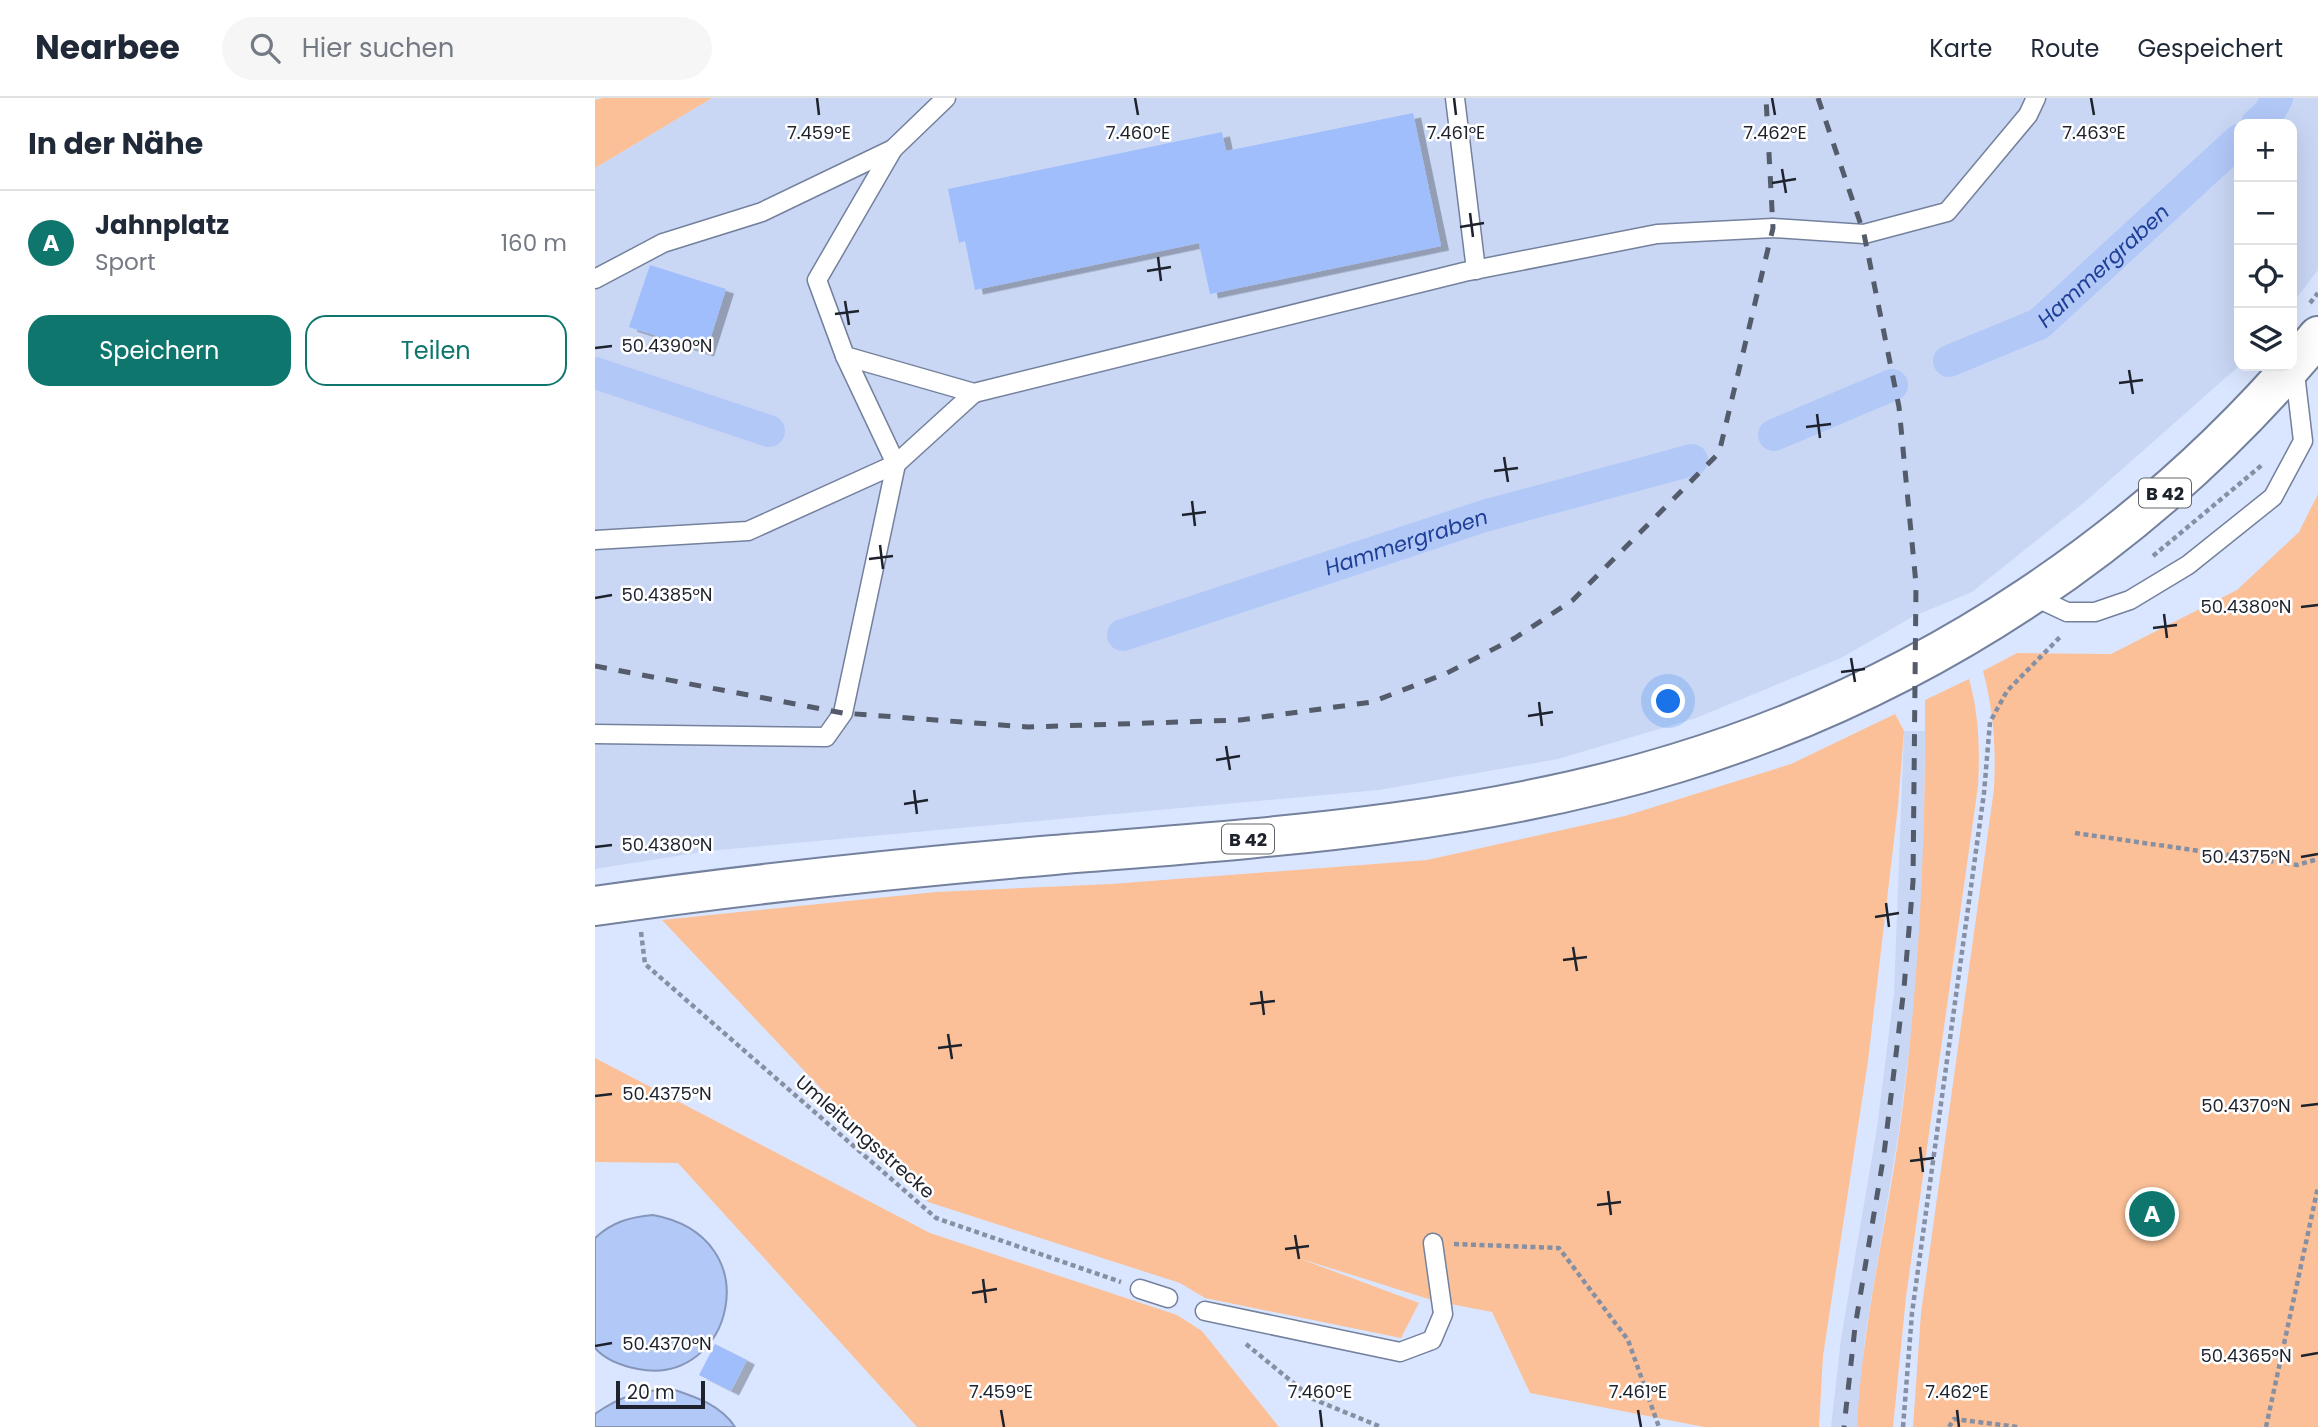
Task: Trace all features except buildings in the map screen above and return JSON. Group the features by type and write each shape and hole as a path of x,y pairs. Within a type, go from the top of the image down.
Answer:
{"main road":[{"name":"B 42","path":"595,906 766,882 1307,833 1538,798 1675,764 1795,720 1881,682 1961,641 2033,596 2114,535 2206,456 2306,350"}],"lane":[{"path":"595,734 826,737 843,713 896,464 845,356 817,280 893,149 946,98"},
{"path":"1455,98 1476,270"},
{"path":"595,540 748,531 896,464 974,393 1476,270 1657,234 1773,228 1864,234 1947,212 2028,115 2036,98"},
{"path":"595,279 663,243 762,212 893,149"},
{"path":"2033,596 2067,612 2095,612 2130,600 2188,565 2273,498 2303,441 2306,350"},
{"path":"845,356 974,393"},
{"path":"1205,1311 1399,1353 1432,1340 1443,1314 1433,1243"},
{"path":"1140,1289 1168,1298"}],"path":[{"path":"2147,561 2268,460"},
{"path":"1903,1427 1912,1313 1946,1047 1984,793 1990,722 2007,691 2082,612"},
{"path":"2075,833 2297,865 2318,859"},
{"name":"Umleitungsstrecke","path":"645,964 936,1218 1140,1289"},
{"path":"2266,1427 2318,1187"},
{"path":"1433,1243 1559,1248 1628,1340 1658,1427"},
{"path":"1205,1311 1313,1399 1381,1427"},
{"path":"1949,1427 1954,1419 2018,1427"}],"shaded area":[{"path":"712,98 2318,98 2318,270 2297,297 2297,119 2234,119 2234,370 2086,501 1972,592 1914,616 1841,658 1696,718 1558,759 1379,790 708,851 595,869 595,168"},
{"path":"712,98 595,168 595,100"},
{"path":"2318,494 2318,1427 1913,1427 1921,1313 1994,789 1993,730 1983,671 2017,653 2111,654 2237,590 2299,532"},
{"path":"1969,679 1978,732 1978,786 1906,1297 1893,1427 1857,1427 1864,1352 1900,1128 1912,1021 1923,861 1925,700"},
{"path":"1895,714 1904,731 1898,806 1868,1061 1823,1356 1819,1427 1704,1427 1530,1393 1492,1312 1435,1301 1298,1258 1419,1303 1401,1338 1205,1298 1180,1283 928,1202 662,920 936,892 1111,884 1427,860 1625,816 1791,764"},
{"path":"1904,731 1925,731 1923,886 1916,994 1899,1130 1865,1337 1857,1427 1831,1427 1841,1339 1877,1128 1894,993"},
{"path":"595,1058 930,1233 1177,1315 1202,1331 1279,1427 917,1427 678,1163 595,1162"},
{"path":"653,1215 690,1229 714,1251 725,1278 725,1307 715,1334 697,1356 671,1369 638,1369 626,1366 609,1360 595,1348 595,1238 622,1221"},
{"path":"672,1389 715,1407 735,1427 595,1427 595,1414 622,1398"}],"waterway":[{"name":"Hammergraben","path":"2262,119 2277,98"},
{"name":"Hammergraben","path":"1949,361 2039,324 2234,145"},
{"name":"Hammergraben","path":"595,373 769,431"},
{"name":"Hammergraben","path":"1774,435 1892,385"},
{"name":"Hammergraben","path":"1123,635 1484,516 1692,460"}],"railway":[{"path":"595,666 843,713 1028,727 1240,720 1372,702 1447,673 1515,638 1573,600 1719,453 1773,228 1766,98"},
{"path":"1818,98 1864,234 1899,407 1916,584 1913,882 1904,988 1884,1154 1855,1327 1844,1427"}],"place":[{"name":"Jahnplatz","path":"2152,1214"}]}
